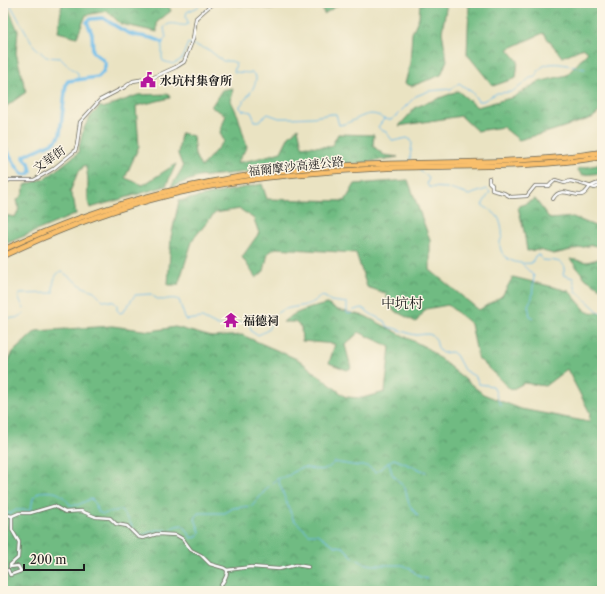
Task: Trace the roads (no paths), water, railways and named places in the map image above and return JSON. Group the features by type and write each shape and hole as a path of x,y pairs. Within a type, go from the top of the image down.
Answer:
{"highway":[{"name":"福爾摩沙高速公路","path":"3,250 56,226 94,212 173,189 219,180 334,166 525,161 602,152"},
{"name":"福爾摩沙高速公路","path":"3,256 64,228 96,217 175,194 220,184 302,174 388,168 526,165 560,163 602,157"}],"street":[{"name":"文華街","path":"3,182 10,180 34,180 53,169 75,151 79,124 97,102 133,81 150,78 179,65 186,59 192,43 195,32 196,18 213,3"},
{"path":"489,178 489,182 492,185 492,190 504,193 511,198 527,196 535,186 549,186 555,180 565,183 570,181 595,188 602,186"},
{"path":"553,199 558,193 569,192 577,195 586,193 591,186 602,182"},
{"path":"3,514 12,516 19,513 30,513 54,506 65,512 81,510 96,517 110,518 116,524 127,526 138,537 143,538 157,534 176,535 183,539 191,550 201,555 210,564 227,570 251,567 278,569 296,565 308,567"},
{"path":"8,570 10,575 21,571 18,566 10,567 10,565 18,558 20,542 12,530 12,516"},
{"path":"218,591 227,576 227,570"}],"waterway":[{"path":"11,3 11,6 34,46 46,57 60,58 78,73 78,80"},
{"path":"201,3 198,7 187,12 187,25 169,24 164,28 166,38 162,42 163,61 173,64 181,60 188,43 209,50 223,61 231,61 236,63 234,72 252,73 256,76 255,84 240,108 251,112 255,121 259,121 268,114 279,118 313,117 336,114 339,125 345,124 362,116 373,114 378,115 384,119 378,127 386,132 393,141 407,138 411,140 411,162"},
{"path":"3,145 20,172 23,174 29,174 31,171 29,163 24,156 56,141 60,134 66,84 68,81 98,77 103,72 105,67 105,63 102,59 93,52 92,34 87,22 90,19 103,18 127,32 162,42"},
{"path":"384,119 391,120 416,96 429,91 451,89 459,83 472,92 478,101 483,101 497,93 511,92 530,78 536,77 539,70 549,64 561,64 585,69"},
{"path":"419,170 429,178 427,184 429,187 447,188 469,195 487,189 490,192 482,205 494,213 499,219 502,233 500,242 503,254 515,262 532,263 535,256 540,255 542,260 555,261 563,264 565,267 563,275 573,278 576,291 602,313"},
{"path":"523,265 534,276 532,298 528,305 530,316 533,318"},
{"path":"24,309 18,296 20,294 53,293 53,284 56,275 61,271 83,287 94,291 103,300 114,302 120,313 123,312 135,295 151,294 162,300 179,300 186,320 202,318 218,326 239,322 249,324 252,332 257,335 263,333 269,328 274,316 277,313 285,309 311,303 321,296 331,301 347,303 347,313 350,314 354,310 362,308 385,321 388,327 416,335 432,335 440,351 442,353 452,352 456,355 464,370 476,377 479,384 493,386 502,406"},
{"path":"3,317 15,318 24,313"},
{"path":"390,461 394,459 426,472"},
{"path":"3,511 10,514 16,510 31,510 33,498 39,492 53,492 60,494 70,505 78,505 90,499 93,500 98,512 103,514 120,510 129,520 134,531 139,534 144,535 155,530 168,530 182,525 187,530 191,538 197,537 200,532 195,519 198,513 225,513 233,508 252,506 274,481 289,475 299,468 322,470 326,469 334,462 367,466 376,472 389,462 392,474 405,488 409,504 418,516"},
{"path":"278,480 293,519 309,534 318,534 335,546 343,547 353,557 363,563 373,565 403,565 411,569 418,576 427,579"}],"place":[{"name":"水坑村集會所","path":"148,80"},
{"name":"福德祠","path":"231,320"}],"district":[{"name":"中坑村","path":"402,303"}]}
